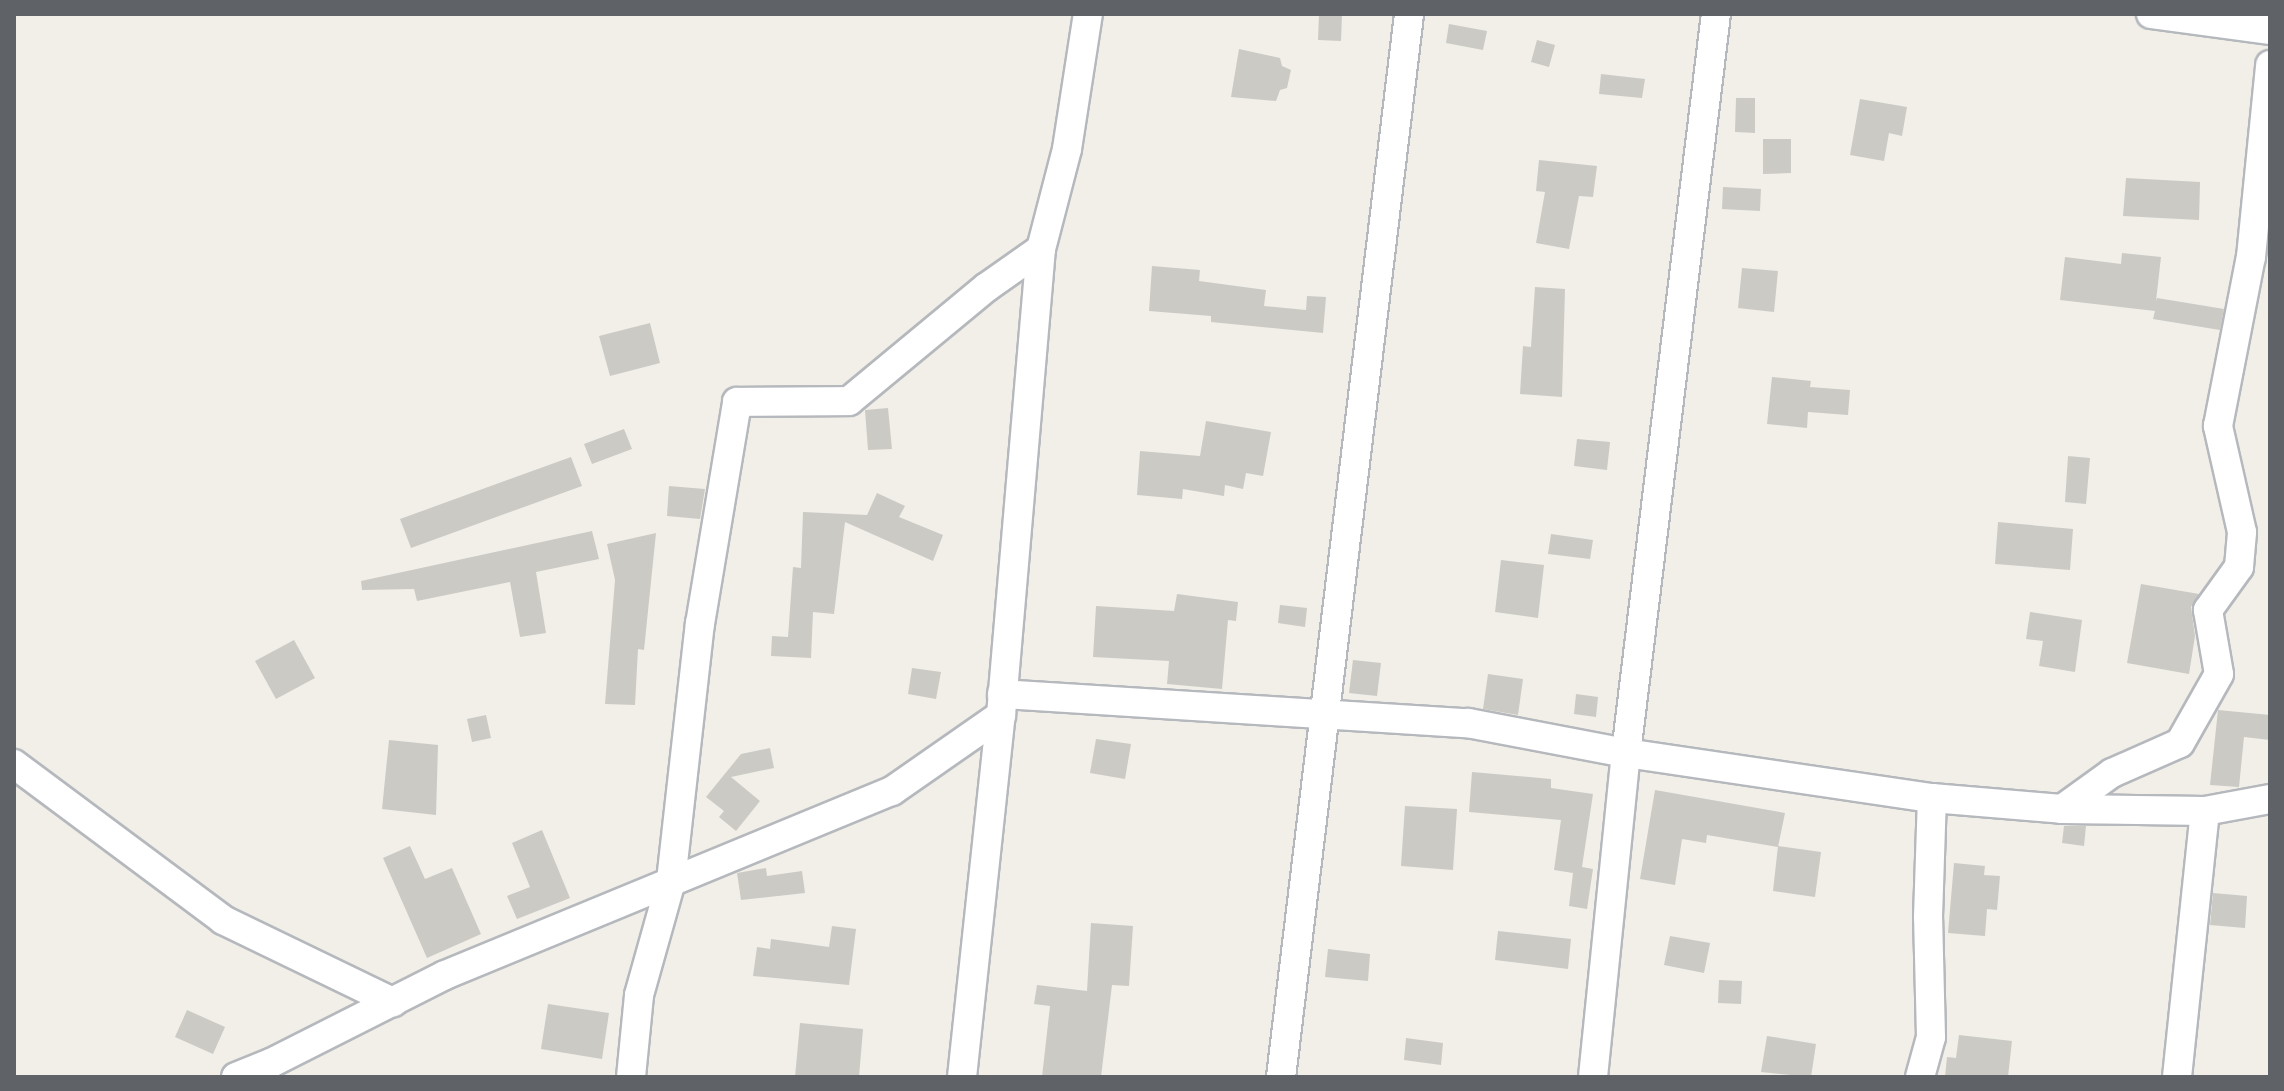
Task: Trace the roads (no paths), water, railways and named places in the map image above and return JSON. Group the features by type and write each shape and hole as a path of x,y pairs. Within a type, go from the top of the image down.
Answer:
{"street":[{"path":"962,1077 1002,704 1041,249 1067,149 1088,14"},
{"path":"1281,1077 1409,14"},
{"path":"1593,1077 1626,753 1716,14"},
{"path":"2062,809 2112,773 2180,743 2219,674 2208,610 2239,567 2242,532 2218,426 2251,257 2270,64 2260,29 2151,14"},
{"path":"631,1077 639,995 671,881 700,624 737,402 849,401 987,287 1041,249"},
{"path":"236,1077 445,975 892,791 1002,704 1323,714 1468,723 1626,753 1932,798 2062,809 2205,811 2270,799"},
{"path":"14,764 223,920 393,1002"},
{"path":"1920,1077 1931,1037 1928,917 1932,798"},
{"path":"2177,1077 2205,811"}]}
